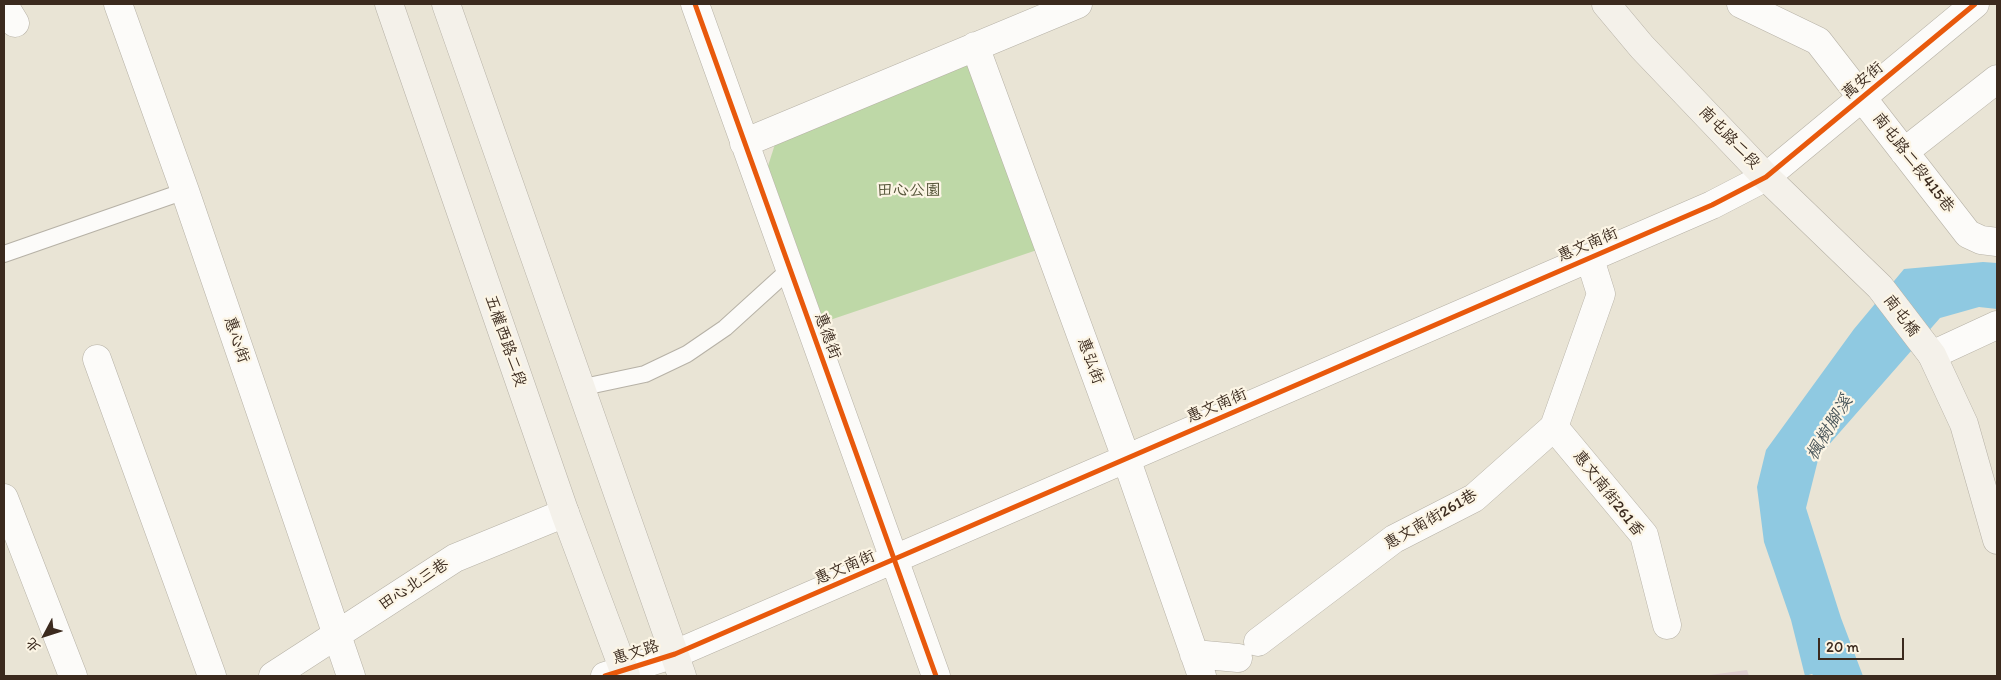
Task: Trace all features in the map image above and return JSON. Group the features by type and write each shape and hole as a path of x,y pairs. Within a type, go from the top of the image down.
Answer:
{"main road":[{"name":"五權西路二段","path":"389,4 565,513 618,674"},
{"path":"446,4 579,388 678,665"},
{"name":"南屯路二段","path":"1611,5 1642,47 1766,177 1880,287"},
{"name":"南屯橋","path":"1880,287 1927,350"},
{"path":"1927,350 1964,424 1997,540"}],"street":[{"name":"惠心街","path":"118,4 185,191 351,676"},
{"name":"惠德街","path":"695,4 936,676"},
{"path":"744,143 1078,4"},
{"name":"南屯路二段415巷","path":"1741,4 1818,41 1968,234 1992,236"},
{"name":"萬安街","path":"1766,177 1975,4"},
{"name":"惠弘街","path":"975,46 1126,458 1198,665"},
{"path":"1904,152 1997,79"},
{"name":"惠文南街","path":"678,665 895,560 1126,458 1590,259 1712,205 1766,177"},
{"name":"惠文南街261巷","path":"1198,665 1248,650 1394,539 1474,498 1554,427 1601,294 1590,259"},
{"path":"1927,350 1997,325"},
{"path":"97,359 212,676"},
{"name":"惠文南街261香","path":"1554,427 1644,535 1667,625"},
{"path":"4,498 73,676"},
{"name":"田心北三巷","path":"273,676 455,558 565,513"},
{"name":"惠文路","path":"618,674 678,665"}],"lane":[{"path":"4,254 185,191"},
{"path":"579,388 646,374 687,354 725,328 790,270"}],"green space":[{"name":"田心公園","path":"970,62 1040,249 824,322 768,166 776,141"}],"water":[{"name":"楓樹腳溪","path":"1983,262 1997,263 1997,309 1979,307 1940,318 1819,456 1806,508 1841,618 1863,676 1814,676 1812,674 1805,676 1791,620 1764,542 1757,487 1766,450 1854,329 1904,269"}],"building":[{"path":"1747,670 1749,676 1710,676 1710,675"}],"cycle path":[{"path":"695,4 936,676"},
{"path":"605,676 675,654 1712,205 1766,177 1975,4"}]}
